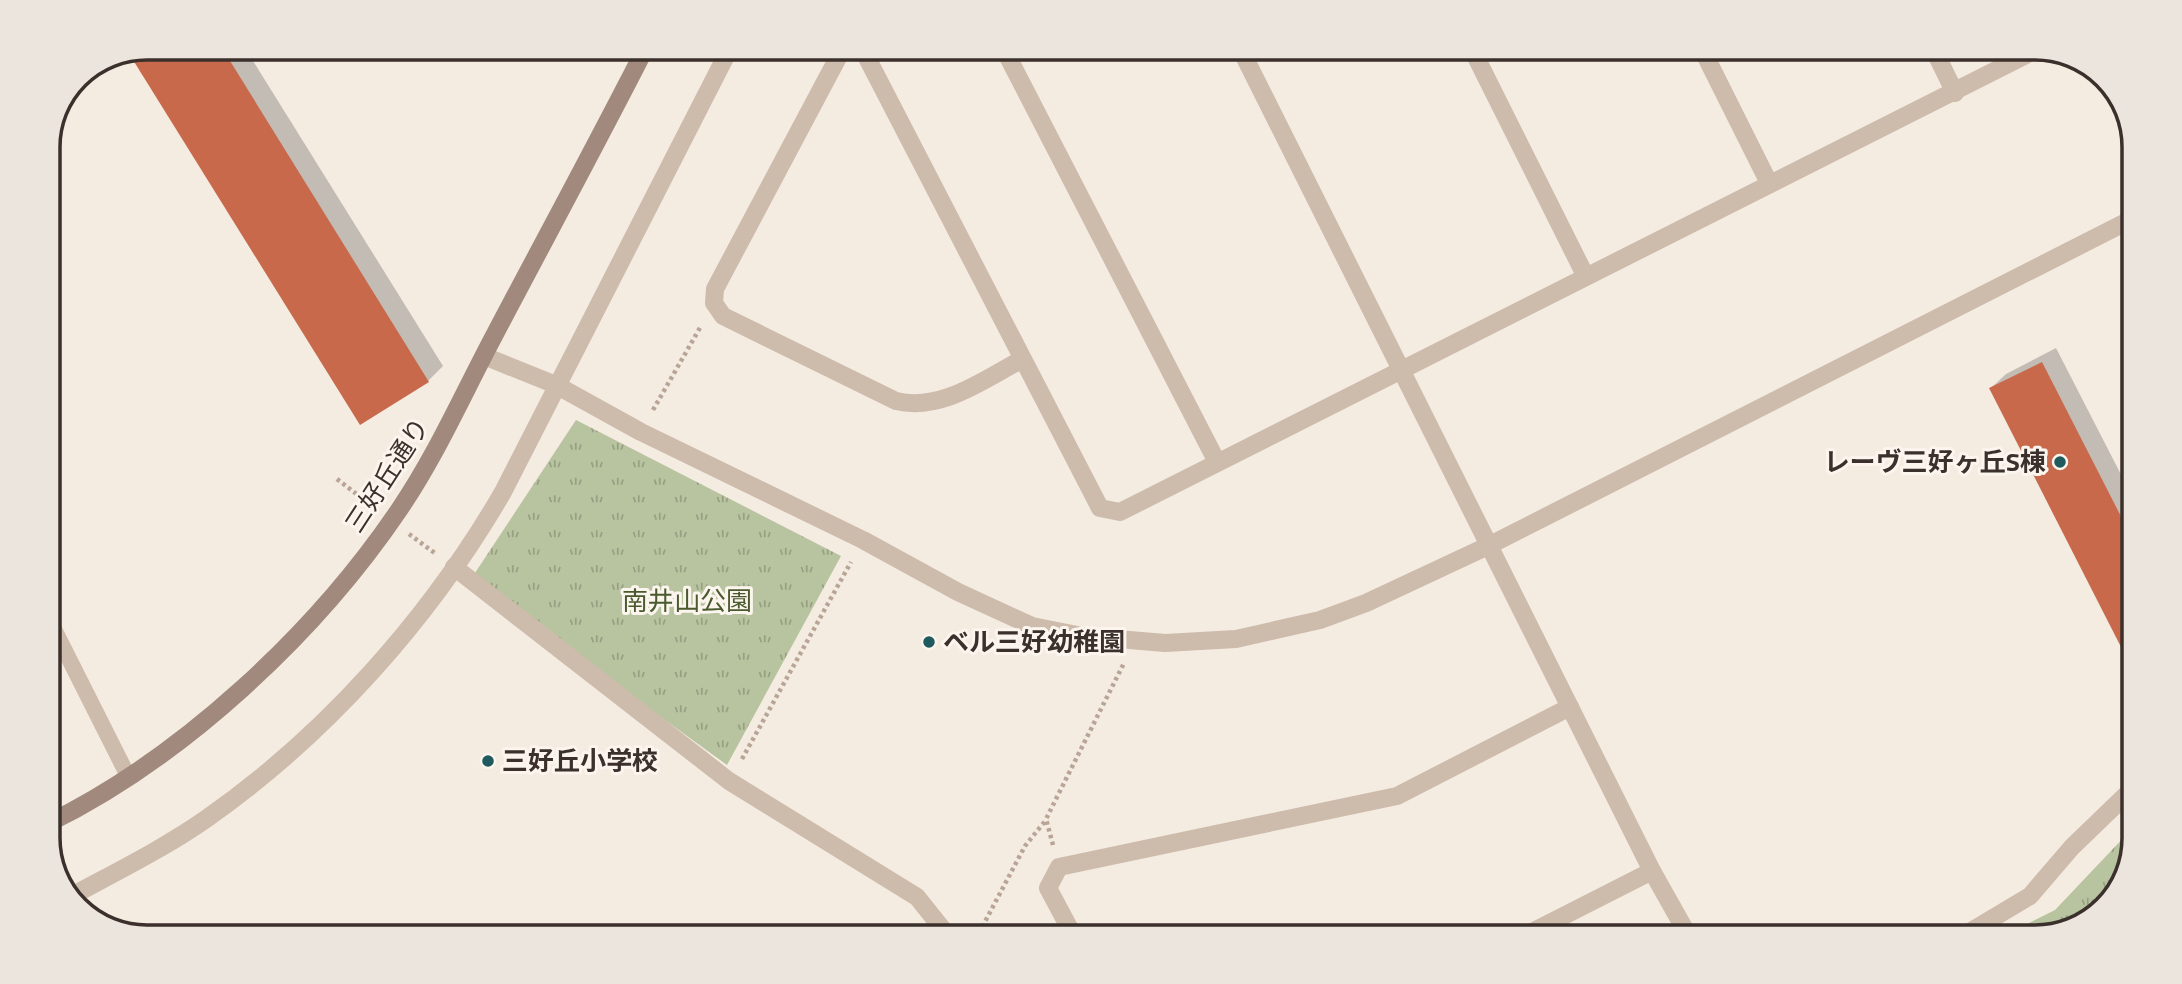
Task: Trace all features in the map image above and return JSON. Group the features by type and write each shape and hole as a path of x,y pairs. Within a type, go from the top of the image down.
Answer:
{"street":[{"name":"三好丘通り","path":"60,816 128,776 210,714 276,655 368,554 425,470 639,60"},
{"path":"78,892 206,819 259,777 364,681 473,543 503,492 724,60"},
{"path":"837,60 715,289 714,303 723,316 896,401 911,405 946,399 1021,360"},
{"path":"868,60 1021,360 1100,508 1120,512 1585,275 2017,60"},
{"path":"1009,60 1217,462"},
{"path":"1246,60 1652,870 1682,925"},
{"path":"1478,60 1585,275"},
{"path":"1708,60 1769,183"},
{"path":"1940,60 1955,93"},
{"path":"484,356 556,385 641,432 863,540 958,592 1032,626 1082,636 1165,643 1236,639 1283,630 1366,603 1490,545 2122,224"},
{"path":"453,567 729,781 917,897 940,925"},
{"path":"1068,925 1048,888 1059,867 1397,796 1570,707"},
{"path":"1981,925 2030,896 2080,838 2122,799"},
{"path":"1545,925 1652,870"}],"lane":[{"path":"60,641 128,776"}],"path":[{"path":"641,432 714,303"},
{"path":"729,781 863,540"},
{"path":"983,925 1025,846 1046,819 1136,640"},
{"path":"1046,819 1059,867"}],"green space":[{"name":"南井山公園","path":"576,420 841,556 727,765 471,579"},
{"path":"2122,839 2116,871 2105,891 2097,899 2084,910 2064,920 2025,925 2055,910"}],"building":[{"path":"229,60 429,382 360,425 133,61"},
{"name":"レーヴ三好ヶ丘S棟","path":"2042,362 2122,518 2122,646 2121,647 1989,388"}],"place":[{"name":"レーヴ三好ヶ丘S棟","path":"2060,462"},
{"name":"ベル三好幼稚園","path":"929,642"},
{"name":"三好丘小学校","path":"488,761"}]}
